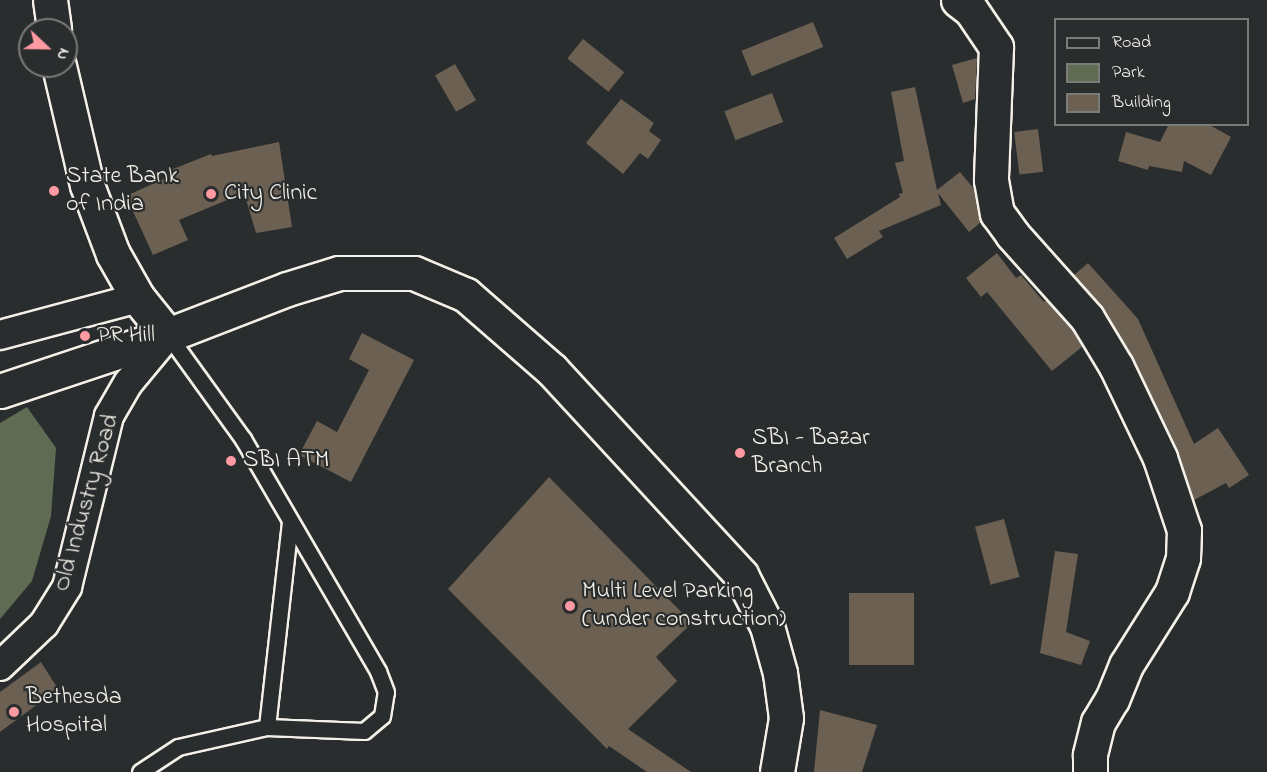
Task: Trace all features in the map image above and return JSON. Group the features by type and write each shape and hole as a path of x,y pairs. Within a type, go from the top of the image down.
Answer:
{"main road":[{"path":"50,0 52,18"},
{"path":"958,0 971,10 996,47 991,180 998,213 1012,234 1087,318 1116,366 1160,458 1184,530 1183,558 1172,592 1126,665 1112,699 1098,722 1090,755 1090,772"},
{"path":"64,78 87,185 112,254 138,298 168,335"},
{"path":"0,391 168,335 287,289 339,273 414,273 466,295 552,370 741,575 767,626 780,673 786,718 777,772"}],"street":[{"path":"65,0 66,18"},
{"path":"0,335 138,298"},
{"name":"Old Industry Road","path":"0,666 12,649 44,624 67,587 109,416 129,382 168,335"}],"lane":[{"path":"140,772 178,747 267,727 364,730 382,716 386,692 378,671 243,439 168,335"},
{"path":"267,727 290,522"}],"green space":[{"path":"27,407 56,448 51,516 32,581 0,619 0,423"}],"building":[{"path":"813,22 823,47 752,76 742,51"},
{"path":"583,39 624,72 608,92 567,58"},
{"path":"977,58 975,99 963,103 952,65"},
{"path":"455,64 476,100 456,112 435,76"},
{"path":"915,87 937,190 960,172 974,189 981,222 969,232 938,193 941,205 879,231 883,237 847,259 834,238 903,193 895,163 904,161 891,92"},
{"path":"772,93 783,122 735,140 724,111"},
{"path":"621,99 654,123 649,131 661,140 648,159 640,153 623,174 586,143"},
{"path":"1168,126 1212,126 1231,137 1211,175 1184,161 1182,172 1149,166 1148,170 1118,161 1126,132 1160,142"},
{"path":"1038,129 1043,172 1019,175 1014,132"},
{"path":"279,142 292,227 256,233 244,193 179,220 188,240 153,255 126,196 170,176 168,171 211,154 212,156"},
{"path":"997,253 1016,278 1021,275 1044,302 1046,300 1072,329 1082,347 1052,371 987,292 981,297 966,278"},
{"path":"1088,263 1138,319 1194,444 1218,428 1249,475 1229,488 1226,483 1194,500 1177,450 1133,358 1103,308 1074,275"},
{"path":"362,333 414,360 351,482 299,455 317,421 337,432 369,370 349,359"},
{"name":"Multi Level Parking (under construction)","path":"549,477 692,623 656,657 677,681 628,729 691,772 647,772 609,746 607,749 448,589"},
{"path":"1004,519 1020,577 991,585 975,527"},
{"path":"1055,551 1078,554 1066,632 1090,641 1081,665 1040,653"},
{"path":"849,593 914,593 914,665 849,665"},
{"name":"Bethesda Hospital","path":"41,662 58,689 0,732 0,692"},
{"path":"820,710 877,725 862,772 814,772"}],"place":[{"name":"State Bank of India","path":"54,191"},
{"name":"City Clinic","path":"211,194"},
{"name":"PR Hill","path":"85,336"},
{"name":"SBI - Bazar Branch","path":"740,453"},
{"name":"SBI ATM","path":"231,461"},
{"name":"Multi Level Parking (under construction)","path":"570,606"},
{"name":"Bethesda Hospital","path":"14,712"}]}
